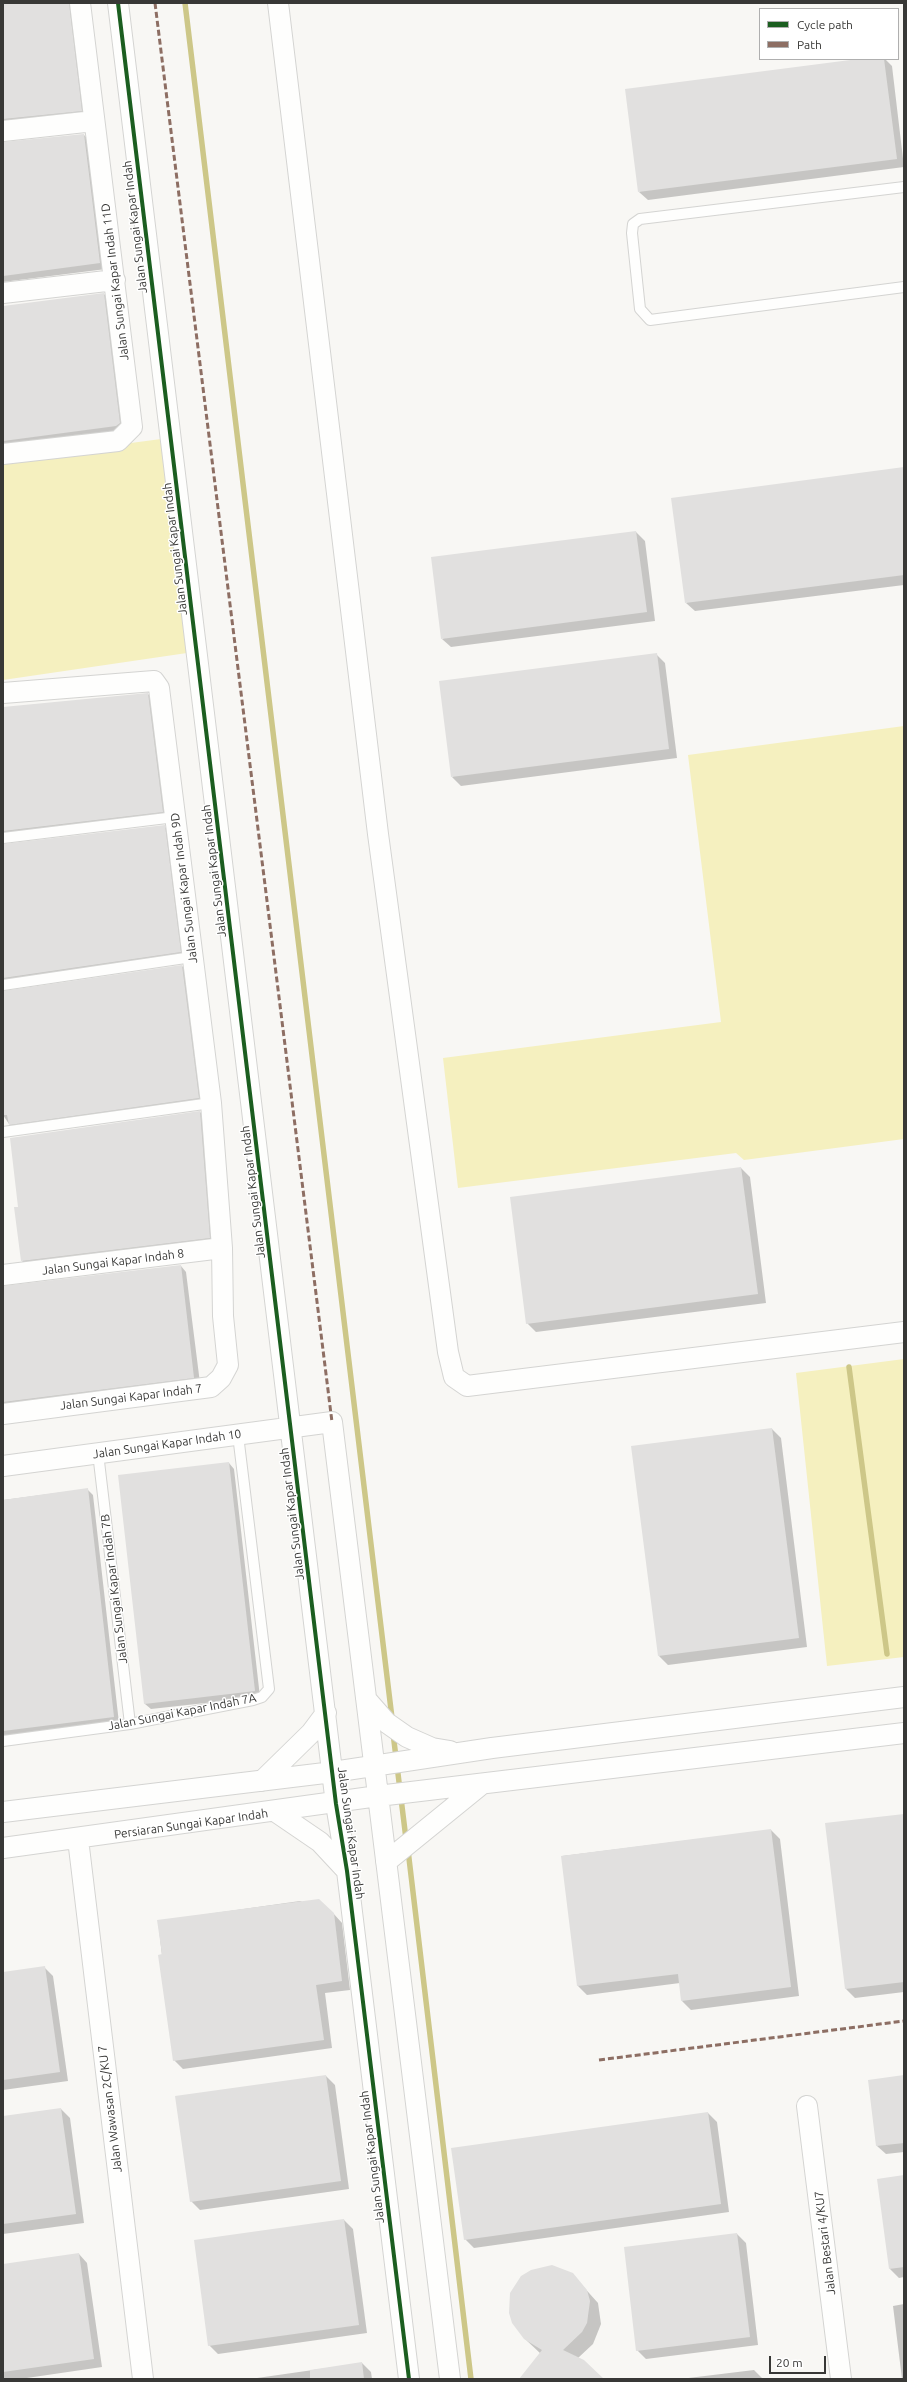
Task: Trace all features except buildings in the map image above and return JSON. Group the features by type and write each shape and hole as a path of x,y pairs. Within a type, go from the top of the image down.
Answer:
{"street":[{"name":"Jalan Sungai Kapar Indah 11D","path":"3,454 118,441 132,427 80,3"},
{"name":"Jalan Sungai Kapar Indah","path":"118,3 292,1428 336,1804 347,1871 409,2379"},
{"path":"278,3 380,842 447,1344 454,1377 467,1386 904,1332"},
{"path":"3,131 94,121"},
{"path":"3,293 115,280"},
{"name":"Jalan Sungai Kapar Indah 9D","path":"3,693 154,681 160,688 211,1104 222,1248"},
{"name":"Jalan Sungai Kapar Indah 8","path":"3,1276 222,1248"},
{"name":"Jalan Sungai Kapar Indah 7","path":"3,1414 211,1387 221,1378 228,1365 223,1316 222,1248"},
{"name":"Jalan Sungai Kapar Indah 10","path":"3,1466 332,1422 366,1699"},
{"path":"3,1812 333,1772 418,1759 904,1697"},
{"path":"366,1699 387,1722 407,1737 432,1748 464,1753"},
{"path":"366,1699 381,1765 385,1796 386,1862 450,2379"},
{"path":"262,1781 311,1732 326,1713"},
{"name":"Persiaran Sungai Kapar Indah","path":"3,1848 336,1804 385,1796 904,1733"},
{"path":"386,1862 482,1784"},
{"path":"276,1812 320,1842 347,1871"},
{"name":"Jalan Wawasan 2C/KU 7","path":"78,1839 143,2379"},
{"name":"Jalan Bestari 4/KU7","path":"807,2106 841,2379"}],"lane":[{"path":"904,186 640,219 633,224 632,233 640,309 650,320 904,287"},
{"path":"3,838 175,816"},
{"path":"3,985 192,957"},
{"path":"3,1132 211,1104"},
{"name":"Jalan Sungai Kapar Indah 7A","path":"3,1741 130,1724 253,1700 262,1697 269,1689 238,1435"},
{"name":"Jalan Sungai Kapar Indah 7B","path":"98,1453 130,1724"}],"shaded area":[{"path":"161,439 187,653 3,680 3,460"},
{"path":"904,726 904,1139 744,1160 736,1153 458,1188 443,1058 721,1022 688,755"},
{"path":"904,1359 904,1657 827,1666 796,1373"}],"waterway":[{"path":"185,3 392,1718"},
{"path":"849,1367 887,1654"},
{"path":"393,1733 406,1839"},
{"path":"408,1850 471,2379"}],"marked path":[{"path":"155,3 332,1422"},
{"path":"599,2060 904,2021"}],"cycle path":[{"path":"118,3 336,1804 347,1871 409,2379"}]}
